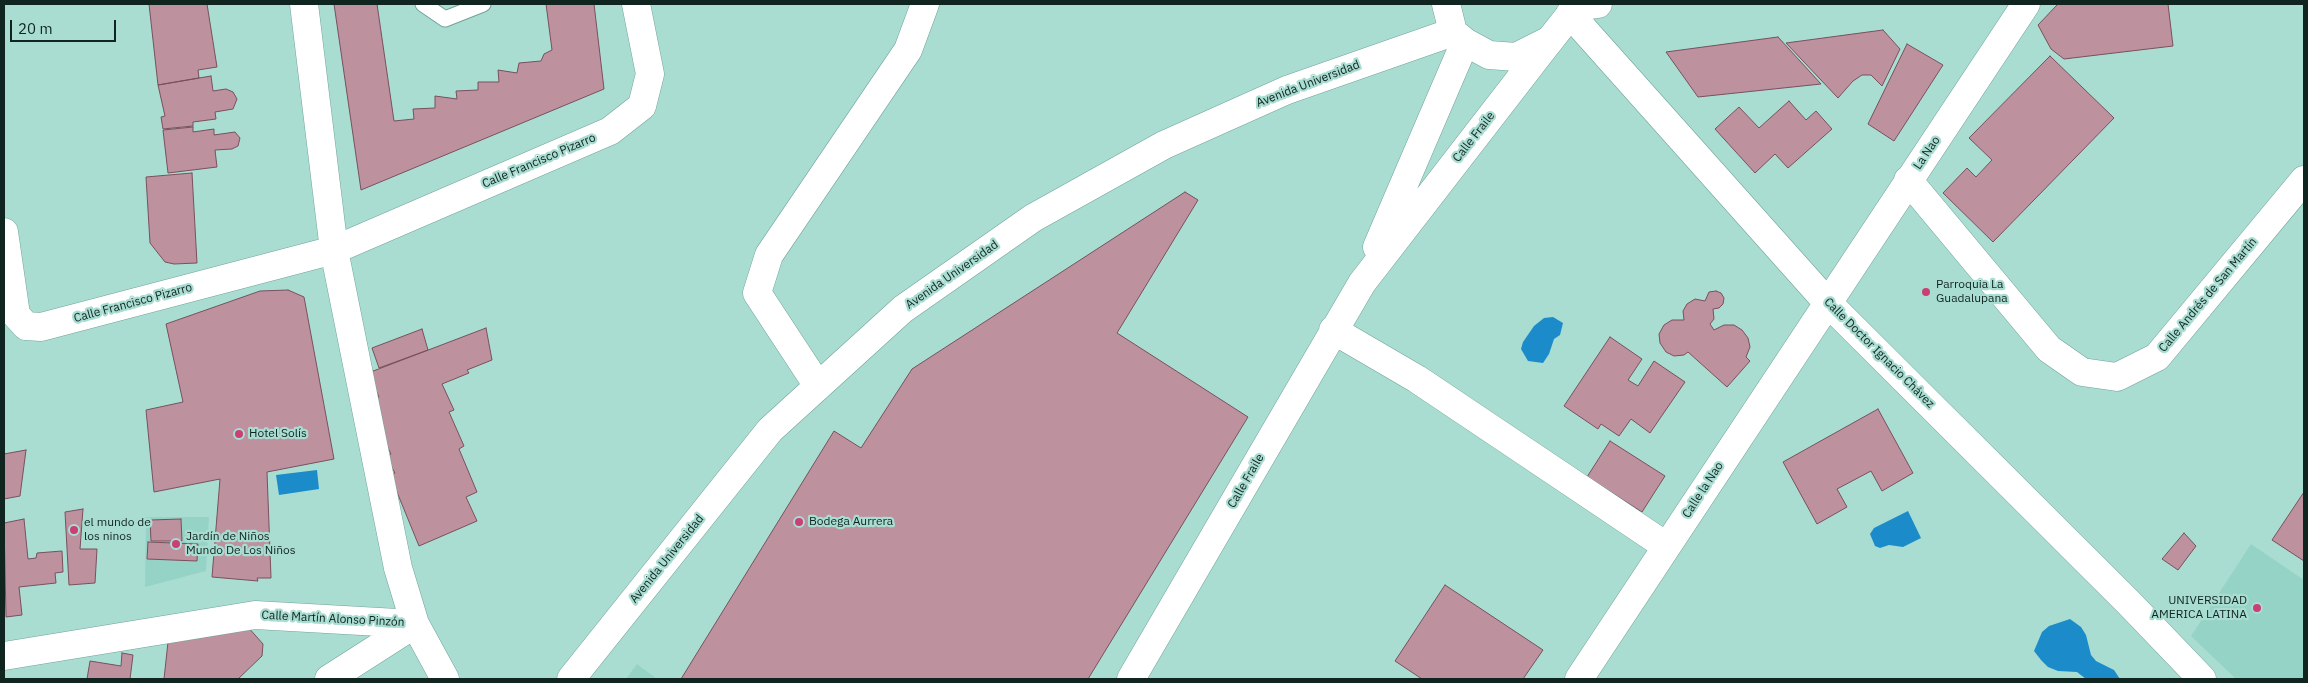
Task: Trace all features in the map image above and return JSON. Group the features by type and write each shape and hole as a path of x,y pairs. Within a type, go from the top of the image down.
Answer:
{"street":[{"path":"304,4 334,250 398,568 414,624 445,679"},
{"name":"Calle Francisco Pizarro","path":"4,232 16,315 26,326 41,327 334,250 610,131 642,106 650,74 636,4"},
{"path":"818,386 757,293 769,255 908,50 925,4"},
{"path":"1446,4 1459,37 1488,55 1516,57 1550,40 1580,7"},
{"name":"La Nao","path":"1827,302 2026,4"},
{"name":"Calle Doctor Ignacio Chávez","path":"1580,7 1827,302 2129,603 2202,679"},
{"name":"Avenida Universidad","path":"571,679 770,430 903,309 1034,218 1164,145 1287,90 1459,37"},
{"name":"Calle Fraile","path":"1362,283 1459,37"},
{"name":"Calle Fraile","path":"1131,679 1362,283 1550,40"},
{"name":"Calle Andrés de San Martín","path":"1908,180 2049,349 2082,372 2118,377 2157,357 2304,180"},
{"name":"Calle la Nao","path":"1578,679 1827,302"},
{"path":"1333,330 1417,379 1666,546"},
{"name":"Calle Martín Alonso Pinzón","path":"4,656 255,615 414,624"},
{"name":"Calle Martín Alonso Pinzón","path":"329,679 414,624"}],"lane":[{"path":"424,4 445,19 483,4"}],"shaded area":[{"name":"Jardín de Niños Mundo De Los Niños","path":"146,517 209,517 206,571 145,587"},
{"name":"UNIVERSIDAD AMERICA LATINA","path":"2251,544 2304,580 2304,679 2236,679 2191,636"},
{"path":"637,664 657,679 626,679"}],"water":[{"path":"1553,317 1563,323 1560,335 1554,339 1549,354 1543,363 1528,361 1521,349 1523,342 1534,326 1544,318"},
{"path":"317,470 319,489 279,495 276,475"},
{"path":"1908,511 1921,538 1903,547 1889,545 1880,548 1875,546 1870,534 1874,528"},
{"path":"2070,619 2081,627 2086,635 2091,655 2096,661 2114,670 2120,679 2086,679 2077,672 2058,671 2048,667 2041,660 2034,651 2042,632 2049,626"}],"building":[{"path":"149,4 207,4 217,67 198,70 199,78 158,85"},
{"path":"334,4 377,4 394,121 414,119 413,109 435,108 435,96 457,99 456,91 478,90 478,82 499,82 498,70 517,73 519,63 541,61 544,54 552,50 546,4 594,4 604,89 361,190"},
{"path":"2058,4 2168,4 2173,46 2064,59 2051,49 2038,25"},
{"path":"1883,30 1900,49 1882,86 1871,75 1862,75 1853,81 1838,98 1786,43"},
{"path":"1778,37 1821,84 1698,97 1666,52"},
{"path":"1907,44 1943,65 1894,141 1868,124"},
{"path":"2050,56 2114,118 1993,242 1943,193 1967,168 1976,177 1992,160 1969,138"},
{"path":"211,76 213,91 226,89 233,92 237,99 233,109 215,112 216,119 193,122 193,126 163,129 161,117 165,116 158,85"},
{"path":"1789,101 1806,120 1816,111 1832,129 1788,168 1775,154 1755,173 1715,129 1739,107 1759,128"},
{"path":"193,127 193,132 214,129 214,135 235,132 240,138 238,146 232,149 215,150 217,167 168,173 163,130"},
{"path":"192,173 197,263 174,264 165,262 150,243 146,177"},
{"path":"1185,192 1198,200 1117,333 1248,417 1088,679 681,679 834,431 861,448 912,369"},
{"name":"Hotel Solís","path":"288,290 304,297 334,459 267,472 271,578 257,578 258,581 212,577 220,479 154,492 146,410 183,402 166,324 260,291"},
{"path":"1716,291 1721,293 1724,298 1723,304 1719,308 1713,309 1714,319 1710,324 1714,330 1724,325 1734,325 1742,330 1748,338 1750,347 1746,357 1750,361 1727,387 1688,352 1684,355 1674,356 1666,352 1660,343 1659,334 1664,325 1672,320 1684,320 1683,311 1687,304 1695,299 1705,301 1709,292"},
{"path":"486,328 492,360 467,370 469,373 442,384 454,410 449,412 464,446 459,449 477,492 466,497 477,521 419,546 390,475 395,473 386,457 391,454 377,426 383,424 373,400 379,397 368,373"},
{"path":"422,329 428,350 379,368 372,348"},
{"path":"1610,337 1642,359 1628,380 1638,386 1654,361 1685,382 1650,433 1631,419 1619,436 1601,424 1598,429 1564,406"},
{"path":"1878,409 1913,473 1882,491 1871,471 1837,489 1847,507 1817,524 1783,462"},
{"path":"1610,441 1665,476 1642,512 1587,477"},
{"path":"26,450 20,496 4,499 4,454"},
{"path":"2304,492 2304,561 2272,540"},
{"name":"el mundo de los ninos","path":"83,509 80,549 97,549 95,583 69,585 65,512"},
{"path":"24,519 28,559 36,558 37,553 62,551 63,572 55,573 56,583 19,587 22,615 6,617 4,523"},
{"path":"181,519 182,541 151,541 150,520"},
{"path":"2184,533 2196,546 2178,570 2162,559"},
{"path":"148,542 198,544 197,561 147,559"},
{"path":"1445,585 1543,650 1523,679 1422,679 1395,661"},
{"path":"247,626 263,644 262,656 238,679 164,679 168,642"},
{"path":"122,653 133,655 130,679 87,679 90,661 121,666"}],"place":[{"name":"Parroquia La Guadalupana","path":"1926,292"},
{"name":"Hotel Solís","path":"239,434"},
{"name":"Bodega Aurrera","path":"799,522"},
{"name":"el mundo de los ninos","path":"74,530"},
{"name":"Jardín de Niños Mundo De Los Niños","path":"176,544"},
{"name":"UNIVERSIDAD AMERICA LATINA","path":"2257,608"}]}
